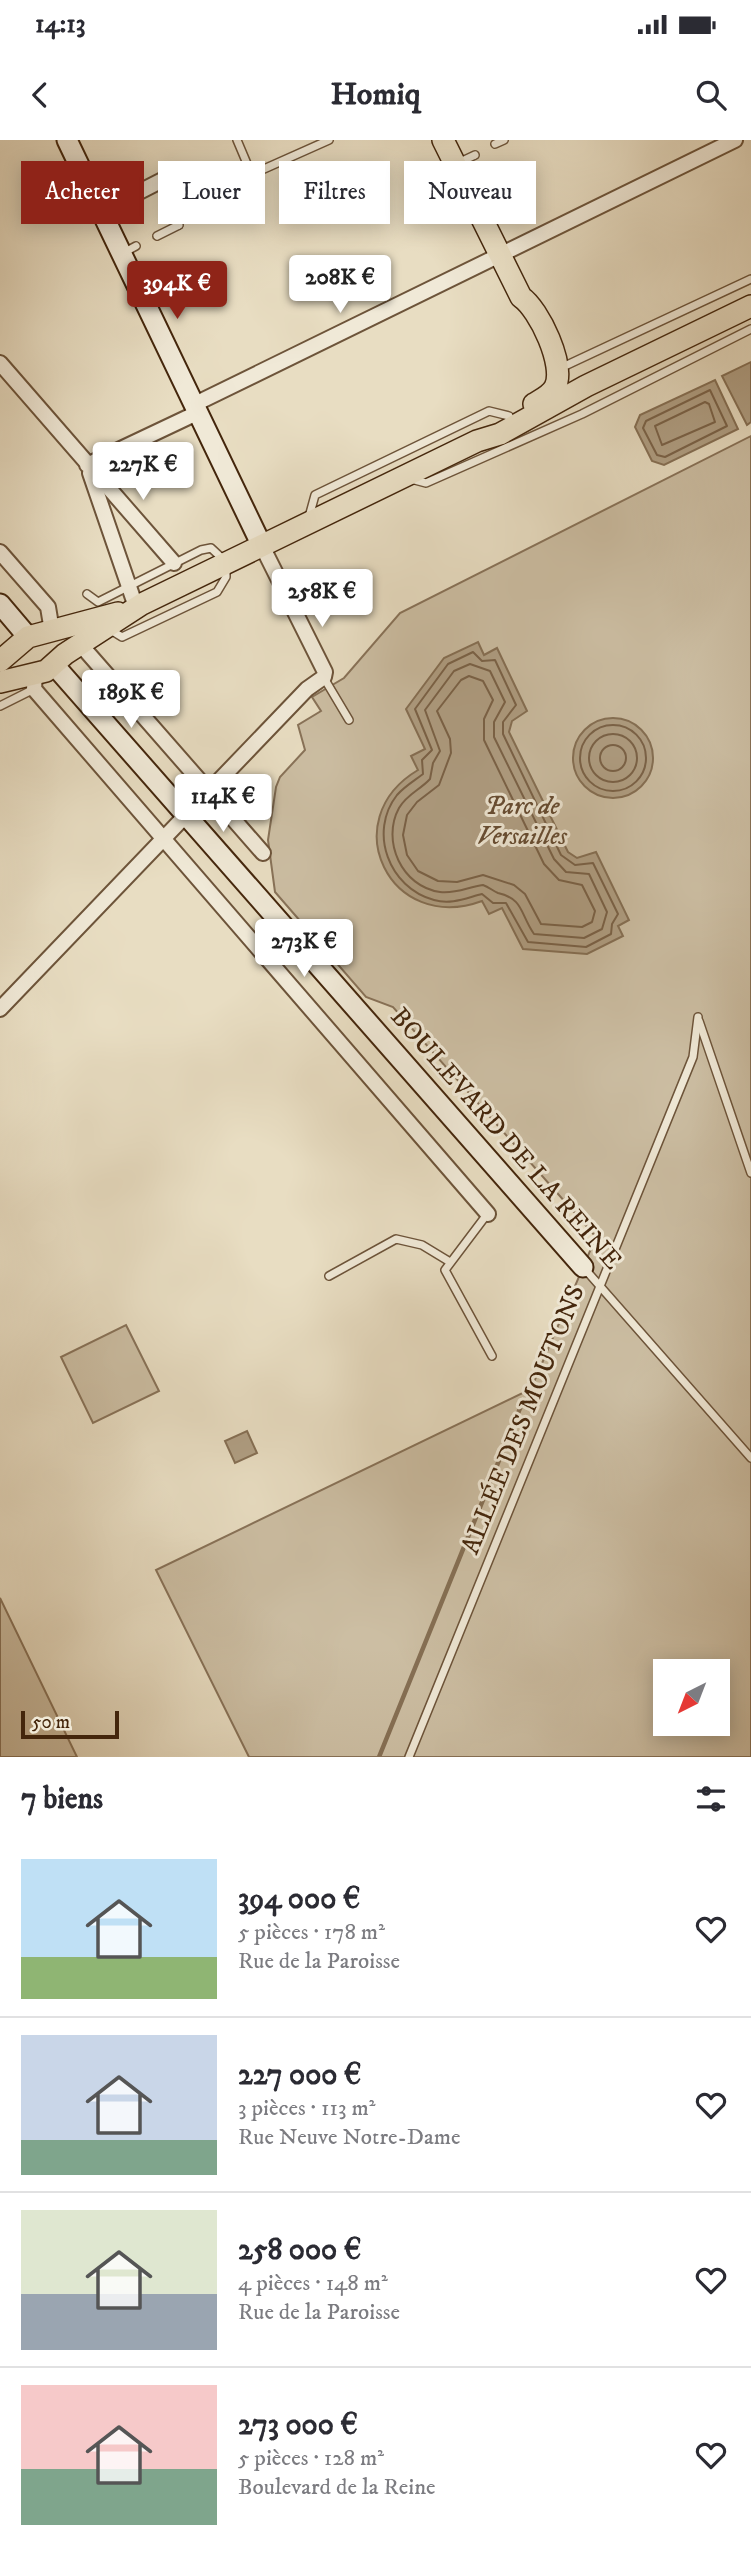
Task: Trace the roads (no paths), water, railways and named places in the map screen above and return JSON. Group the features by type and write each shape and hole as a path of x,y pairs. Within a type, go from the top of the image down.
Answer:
{"main road":[{"path":"443,140 465,160 501,255 521,297 532,305 580,399"},
{"path":"0,682 50,667 136,607 307,521 477,441 500,435 580,399 751,306"},
{"path":"477,441 489,427 547,396 555,388 562,365"},
{"path":"10,650 53,631 136,607"},
{"name":"BOULEVARD DE LA REINE","path":"10,650 20,660 50,667 63,644 53,631"}],"street":[{"path":"67,140 77,161"},
{"path":"87,465 501,255 735,140"},
{"path":"0,1009 325,673 197,408 129,250 111,224"},
{"path":"0,363 174,563"},
{"path":"87,465 136,607"},
{"name":"BOULEVARD DE LA REINE","path":"0,552 48,607 53,631"},
{"name":"BOULEVARD DE LA REINE","path":"0,604 10,650"},
{"path":"50,667 210,792 263,853"},
{"path":"50,667 166,839 487,1215"},
{"name":"BOULEVARD DE LA REINE","path":"50,667 188,816 583,1267"}],"lane":[{"path":"247,140 237,142 255,173 315,143 328,140"},
{"path":"495,144 504,140"},
{"path":"157,236 179,225"},
{"path":"562,365 751,279"},
{"path":"403,476 426,483 580,399 751,329"},
{"path":"307,521 315,495 489,411 509,416"},
{"path":"87,594 98,602 174,563 211,548 226,562 226,577 216,592 122,637 106,627"},
{"path":"0,706 50,667"},
{"path":"324,677 349,720"},
{"name":"ALLÉE DES MOUTONS","path":"408,1757 598,1284 693,1057 698,1017 751,1173"},
{"path":"487,1215 445,1270 492,1356"},
{"path":"329,1276 396,1239 422,1245 450,1262"},
{"name":"BOULEVARD DE LA REINE","path":"583,1267 751,1458"}],"water":[{"path":"751,362 751,422 747,425 722,376"},
{"path":"715,380 738,429 664,465 652,461 635,427 640,415"},
{"path":"478,642 484,655 497,648 527,711 512,721 509,732 568,852 577,858 596,852 629,920 618,926 623,936 587,954 523,949 502,908 489,914 482,901 449,907 421,902 399,888 384,867 377,842 380,816 393,791 418,770 411,756 425,749 406,709 444,658"},
{"path":"613,718 628,721 641,730 650,743 653,758 650,773 641,786 628,795 613,798 598,795 585,786 576,773 573,758 576,743 585,730 598,721"},
{"path":"247,1431 257,1453 235,1463 225,1441"}],"waterway":[{"path":"379,1757 523,1401"}],"park label":[{"name":"Parc de Versailles","path":"522,820"}]}
